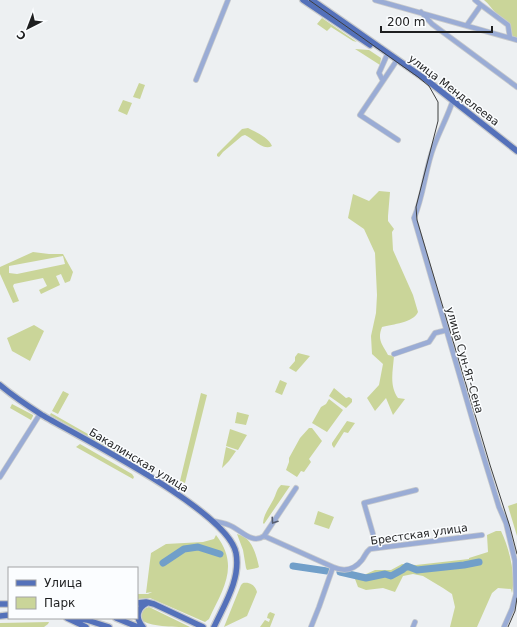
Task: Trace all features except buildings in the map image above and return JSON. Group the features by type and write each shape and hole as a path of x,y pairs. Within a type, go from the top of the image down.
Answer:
{"main road":[{"name":"улица Менделеева","path":"303,0 362,40 397,60"},
{"name":"улица Менделеева","path":"312,0 453,100 517,151"},
{"name":"Бакалинская улица","path":"0,385 40,414 87,440 192,504 227,535 236,552 238,563 236,576 231,590 214,627"},
{"path":"138,603 151,603 203,627"},
{"path":"143,627 139,621 138,612 146,603 151,603"},
{"path":"69,619 86,627"},
{"path":"80,619 109,627"},
{"path":"118,619 138,627"}],"street":[{"path":"196,80 228,0"},
{"path":"375,0 517,40"},
{"path":"475,0 508,25 510,38"},
{"path":"467,25 481,5"},
{"path":"420,12 432,24 517,88"},
{"path":"383,81 379,73 387,55"},
{"path":"397,60 360,115 398,140"},
{"name":"улица Сун-Ят-Сена","path":"453,100 450,111 434,146 419,208 414,218 499,507 506,523 515,561 516,594 512,610 504,627"},
{"path":"394,354 429,342 435,333 447,330"},
{"path":"0,477 40,414"},
{"path":"213,521 231,525 253,539 260,539 264,536 296,488"},
{"path":"377,548 364,503 416,490"},
{"name":"Брестская улица","path":"333,567 341,570 350,569 358,564 368,550 377,548 482,534"},
{"path":"264,536 333,567 311,627"}],"green space":[{"path":"484,0 517,0 517,38 512,36 507,25"},
{"path":"322,18 357,42 331,27 327,31 317,24"},
{"path":"355,49 369,50 381,58 380,65"},
{"path":"139,83 145,85 140,99 133,97"},
{"path":"123,100 132,103 127,115 118,111"},
{"path":"248,128 265,138 272,146 262,146 245,135 223,152 219,157 217,156 217,154 242,129"},
{"path":"379,191 390,192 388,221 394,229 392,232 393,250 413,295 418,312 412,319 382,327 380,335 381,342 388,355 394,356 392,378 393,388 398,398 405,399 393,415 386,398 375,411 367,398 379,385 383,364 372,354 371,336 376,313 377,295 375,253 364,229 348,218 353,194 369,201"},
{"path":"33,252 63,254 73,272 70,281 65,283 61,274 56,276 60,285 41,294 39,290 47,286 43,278 14,284 13,286 19,301 13,303 0,274 0,267","holes":["63,256 65,264 17,274 9,273 9,266"]},
{"path":"34,325 44,331 30,361 12,351 7,338"},
{"path":"298,353 310,356 296,372 289,368 295,361 295,357"},
{"path":"280,380 287,383 282,395 275,392"},
{"path":"334,388 346,398 349,397 352,399 352,402 346,408 329,396"},
{"path":"63,391 69,394 58,414 52,411"},
{"path":"201,393 207,395 185,483 180,481"},
{"path":"329,399 343,410 327,432 312,423 321,407 326,404"},
{"path":"12,404 33,415 31,420 10,408"},
{"path":"237,412 249,415 246,425 235,423"},
{"path":"51,413 130,458 128,460 50,415"},
{"path":"347,421 355,423 348,433 344,432 334,448 332,443"},
{"path":"309,428 312,428 322,441 309,459 311,462 304,472 301,471 297,477 286,470 289,458 300,438"},
{"path":"230,429 247,435 238,450 226,446"},
{"path":"80,444 132,474 134,477 133,479 76,447"},
{"path":"226,447 236,451 222,468"},
{"path":"281,485 290,486 264,524 265,516"},
{"path":"517,503 517,536 508,506"},
{"path":"318,511 334,517 329,529 314,524"},
{"path":"496,531 501,531 507,545 513,578 512,593 511,589 498,588 492,593 477,627 450,627 455,607 452,594 423,576 413,574 403,576 395,592 383,588 366,590 358,587 355,579 375,570 391,570 402,564 416,565 469,559 488,552 487,535"},
{"path":"237,534 250,542 255,552 259,567 247,570 243,550"},
{"path":"216,535 223,546 227,557 228,567 224,587 209,619 205,622 150,598 138,599 138,594 148,594 152,592 146,593 151,553 166,544 203,542 214,539"},
{"path":"243,583 252,584 257,592 247,616 224,627 241,585"},
{"path":"149,607 190,627 159,626 147,623 141,619 141,615 145,609"},
{"path":"270,612 275,614 270,627 260,627 265,620 269,622 270,619 267,618"},
{"path":"49,622 44,627 0,627 0,623"}],"waterway":[{"path":"163,563 184,549 198,547 220,554"},
{"path":"340,572 366,578 385,574 391,576 407,566 417,570 479,562"},
{"path":"293,566 327,571"}],"tram line":[{"path":"309,0 418,77 429,86 438,102 438,121 416,207 417,220 517,554"},
{"path":"508,627 515,611 517,598"}]}
